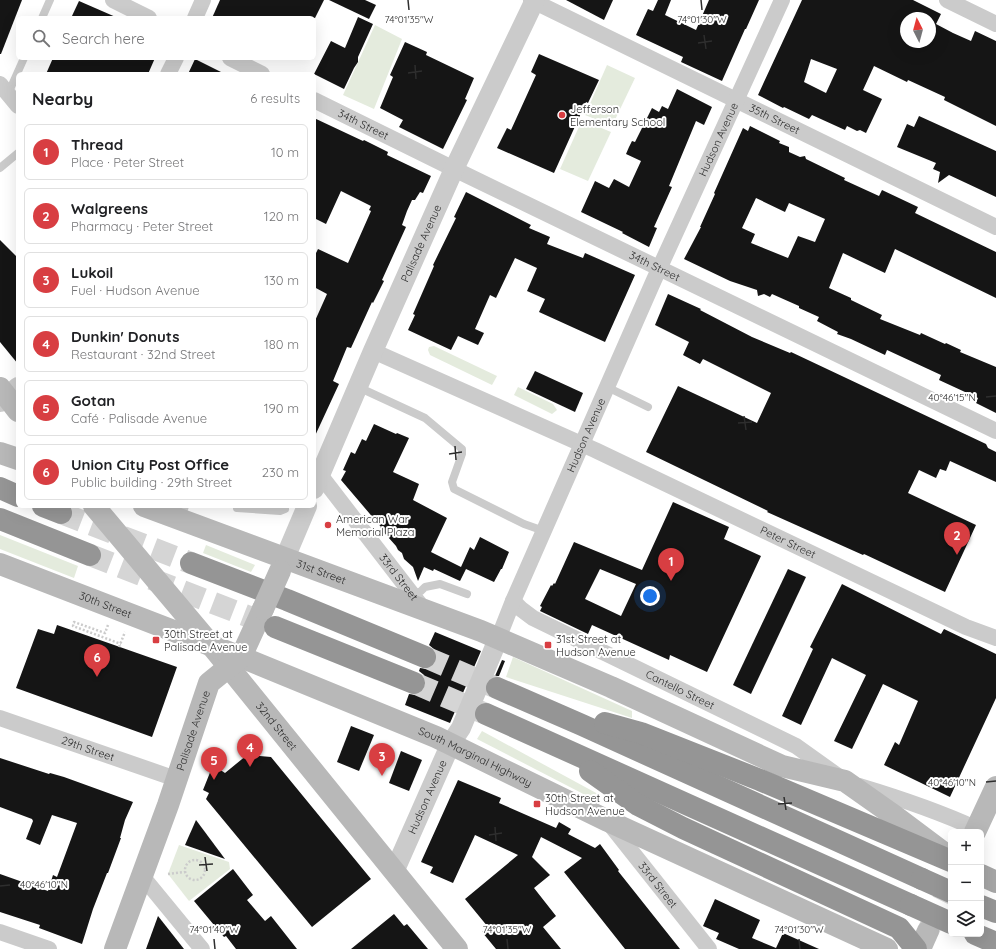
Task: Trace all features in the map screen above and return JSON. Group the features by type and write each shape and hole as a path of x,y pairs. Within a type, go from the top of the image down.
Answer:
{"highway":[{"path":"0,488 16,495"},
{"path":"0,519 90,555"},
{"path":"191,563 287,600 425,657"},
{"path":"275,627 414,684"},
{"path":"497,688 948,891"},
{"path":"529,702 641,733 760,780 948,860"},
{"path":"486,714 948,922"},
{"path":"548,742 638,805 708,840 899,928 916,949"},
{"path":"984,907 996,912"},
{"path":"982,937 996,943"}],"main road":[{"path":"0,453 16,458"},
{"path":"96,508 211,646"},
{"name":"31st Street","path":"155,508 183,513 282,565 419,603 498,639"},
{"name":"30th Street","path":"0,564 211,646"},
{"name":"Palisade Avenue","path":"115,949 209,683 235,662 263,609 282,565"},
{"name":"Cantello Street","path":"498,639 604,684 782,766 845,781 948,856"},
{"name":"South Marginal Highway","path":"211,646 235,662 451,743 608,822 887,949"},
{"name":"32nd Street","path":"235,662 394,872 457,949"},
{"path":"976,829 996,787"},
{"path":"984,876 996,882"}],"street":[{"path":"113,0 145,16"},
{"path":"196,16 203,0"},
{"name":"Hudson Avenue","path":"394,872 451,743 461,728 513,601 607,387 782,0"},
{"path":"947,0 996,24"},
{"name":"35th Street","path":"533,1 996,227"},
{"name":"Palisade Avenue","path":"316,477 358,387 454,169 533,1"},
{"path":"169,72 175,60"},
{"path":"234,60 258,72"},
{"path":"4,89 16,104"},
{"name":"34th Street","path":"316,101 996,431"},
{"name":"Peter Street","path":"373,351 582,444 966,627 996,638"},
{"name":"33rd Street","path":"316,477 419,603"},
{"name":"Palisade Avenue","path":"282,565 294,510"},
{"name":"Cantello Street","path":"513,601 528,615 796,746 845,781 906,800 955,818 974,829"},
{"name":"29th Street","path":"0,718 176,779"},
{"name":"33rd Street","path":"608,822 709,949"},
{"path":"142,876 202,949"},
{"path":"0,932 49,949"}],"lane":[{"path":"43,16 50,0"},
{"path":"4,89 23,60"},
{"path":"0,168 16,155"},
{"path":"358,387 425,418 462,449 462,454 452,482 454,489 524,524 544,531"},
{"path":"607,387 648,407"},
{"path":"237,508 280,511 294,510"},
{"path":"419,603 421,591 425,587 440,584 468,594"}],"path":[{"path":"109,623 105,633 74,622 72,626 120,645 126,629"},
{"path":"194,860 203,863 206,870 204,876 198,880 192,880 186,876 185,872 186,866 194,860"},
{"path":"168,874 185,872"}],"shaded area":[{"path":"375,25 402,39 374,109 343,95"},
{"path":"607,65 635,78 612,126 585,115"},
{"path":"582,120 611,132 588,181 560,169"},
{"path":"434,346 497,376 492,385 430,355 428,350 429,347"},
{"path":"518,387 553,404 557,410 552,414 514,395"},
{"path":"0,535 78,566 74,578 0,549"},
{"path":"206,545 255,565 251,572 203,553"},
{"path":"513,657 632,711 632,718 506,677"},
{"path":"482,731 598,794 595,800 477,739"},
{"path":"179,845 229,862 230,869 189,901 168,874"}],"building":[{"path":"0,0 22,0 1,54 0,54"},
{"path":"220,0 324,0 316,16 213,16"},
{"path":"329,0 365,0 376,5 369,19"},
{"path":"566,0 613,0 604,20"},
{"path":"658,0 671,0 665,15 696,30 709,0 759,0 722,81 681,62 683,57 636,35 648,9 653,11"},
{"path":"802,0 913,0 941,14 936,24 953,33 971,41 975,31 996,41 996,126 944,100 945,97 908,80 907,82 874,66 863,90 882,99 866,133 860,130 857,131 847,126 845,130 812,115 809,119 784,107 783,108 758,95","holes":["811,59 837,69 826,93 804,82"]},
{"path":"79,1 113,16 72,16"},
{"path":"358,17 373,24 358,57 358,62 344,89 316,75 315,72 331,41 345,48"},
{"path":"405,42 427,52 426,55 474,78 465,99 467,100 443,149 399,127 403,120 380,108 393,77 390,75"},
{"path":"539,54 599,80 588,103 586,102 554,173 497,148 507,128 511,130 536,75 531,72"},
{"path":"52,60 154,60 149,72 47,72"},
{"path":"195,60 197,60 221,72 189,72"},
{"path":"677,89 712,107 704,125 696,121 669,186 672,187 654,227 657,228 649,247 622,233 623,232 581,212 595,181 609,188 614,179 629,187 641,161 626,154 629,147 632,141 635,142 652,108 659,112 662,106 668,109"},
{"path":"919,116 996,151 996,197 949,175 938,183 940,172 933,169 936,163 897,147 907,124 914,127"},
{"path":"316,119 363,141 364,140 388,152 387,155 431,176 423,193 420,192 415,200 412,200 407,211 402,225 406,227 382,280 384,281 373,303 372,302 351,348 347,347 333,381 339,384 316,434 316,319 327,294 316,288 316,253 318,249 348,263 371,211 369,210 371,206 341,191 326,224 316,219"},
{"path":"750,126 780,141 779,143 789,147 789,152 800,157 805,156 806,159 845,178 844,180 879,196 882,190 918,207 915,213 996,252 996,298 895,249 885,273 843,253 829,288 882,315 880,319 920,335 921,333 945,344 946,343 961,350 960,352 996,367 996,413 976,403 978,398 939,380 941,375 887,350 885,355 837,334 838,332 817,321 819,317 799,308 799,306 772,294 770,297 764,294 758,296 757,290 730,281 684,259 701,227 715,194 714,193 743,128 748,131","holes":["756,198 785,212 789,203 825,219 815,242 798,236 788,258 751,243 755,234 742,228"]},
{"path":"466,192 531,225 529,228 550,237 547,244 583,258 585,253 635,275 605,342 539,312 545,299 527,291 537,268 515,258 496,298 490,295 475,329 484,333 478,345 458,336 451,350 408,330 415,315 413,314 434,266 433,265 456,218 454,217"},
{"path":"0,240 16,256 16,362 0,342"},
{"path":"668,294 701,309 700,310 752,337 790,353 791,352 986,444 988,448 996,452 996,482 950,461 946,471 940,469 936,478 919,470 908,493 976,525 945,592 864,554 863,555 767,512 768,511 646,452 678,386 757,423 771,393 703,359 700,364 683,355 689,342 655,325"},
{"path":"535,371 583,393 575,412 526,389"},
{"path":"374,424 409,438 393,472 419,484 413,500 447,518 431,552 461,567 470,547 474,550 480,537 509,552 502,569 494,582 466,569 460,581 434,569 433,571 424,567 418,581 413,567 404,559 402,553 341,480 346,471 343,470 351,452 355,454 362,439 366,441"},
{"path":"673,502 729,527 724,539 761,556 707,672 670,655 669,660 592,625 588,634 540,611 542,607 540,606 551,585 552,586 554,583 555,584 574,542 642,570","holes":["600,569 636,584 621,616 585,599"]},
{"path":"788,569 806,577 751,694 733,685"},
{"path":"842,584 941,634 944,629 996,654 996,698 950,797 884,765 895,742 899,745 918,701 883,684 852,749 834,741 866,675 832,658 801,725 782,716 813,649 810,647"},
{"path":"57,625 177,667 152,737 16,688 38,629 54,634"},
{"path":"435,632 481,651 450,723 405,705 409,694 416,695 421,693 425,688 426,681 424,675 419,671 420,668 427,669 432,667 436,662 437,656 435,650 429,645"},
{"path":"502,660 505,661 499,676 495,676"},
{"path":"351,726 374,735 359,771 337,762"},
{"path":"401,751 422,760 409,791 389,783"},
{"path":"247,755 271,757 371,879 312,927 206,799 209,793 203,790 213,765 225,773"},
{"path":"0,758 49,774 64,777 133,802 125,820 121,838 108,873 93,909 82,944 39,928 40,925 0,912 0,874 48,891 53,875 57,877 77,823 52,815 40,845 26,839 33,821 32,819 0,807"},
{"path":"458,780 501,798 499,803 556,828 559,822 571,829 568,834 595,848 600,844 619,870 618,871 680,949 625,949 564,872 582,858 541,837 532,857 550,875 534,888 556,916 543,927 561,949 496,949 482,932 488,927 465,899 518,855 475,835 453,883 430,873 433,867 421,862"},
{"path":"196,820 225,859 185,845"},
{"path":"233,869 253,895 247,900 265,921 271,916 297,949 236,949 194,901"},
{"path":"715,899 760,920 752,938 776,948 783,933 819,949 739,949 716,939 719,933 703,926"},
{"path":"394,914 404,926 407,924 428,949 351,949"},
{"path":"158,916 184,949 146,949"}],"tunnel":[{"path":"61,513 191,563"},
{"path":"90,555 275,627"},
{"path":"425,657 497,688"},
{"path":"414,683 486,714"},
{"path":"928,931 948,890"}],"place":[{"name":"Jefferson Elementary School","path":"562,115"},
{"name":"American War Memorial Plaza","path":"328,525"},
{"name":"Walgreens","path":"957,555"},
{"name":"Thread","path":"671,581"},
{"name":"30th Street at Palisade Avenue","path":"156,640"},
{"name":"31st Street at Hudson Avenue","path":"548,645"},
{"name":"Union City Post Office","path":"97,677"},
{"name":"Dunkin' Donuts","path":"250,767"},
{"name":"Lukoil","path":"382,776"},
{"name":"Gotan","path":"214,780"},
{"name":"30th Street at Hudson Avenue","path":"537,804"}]}
